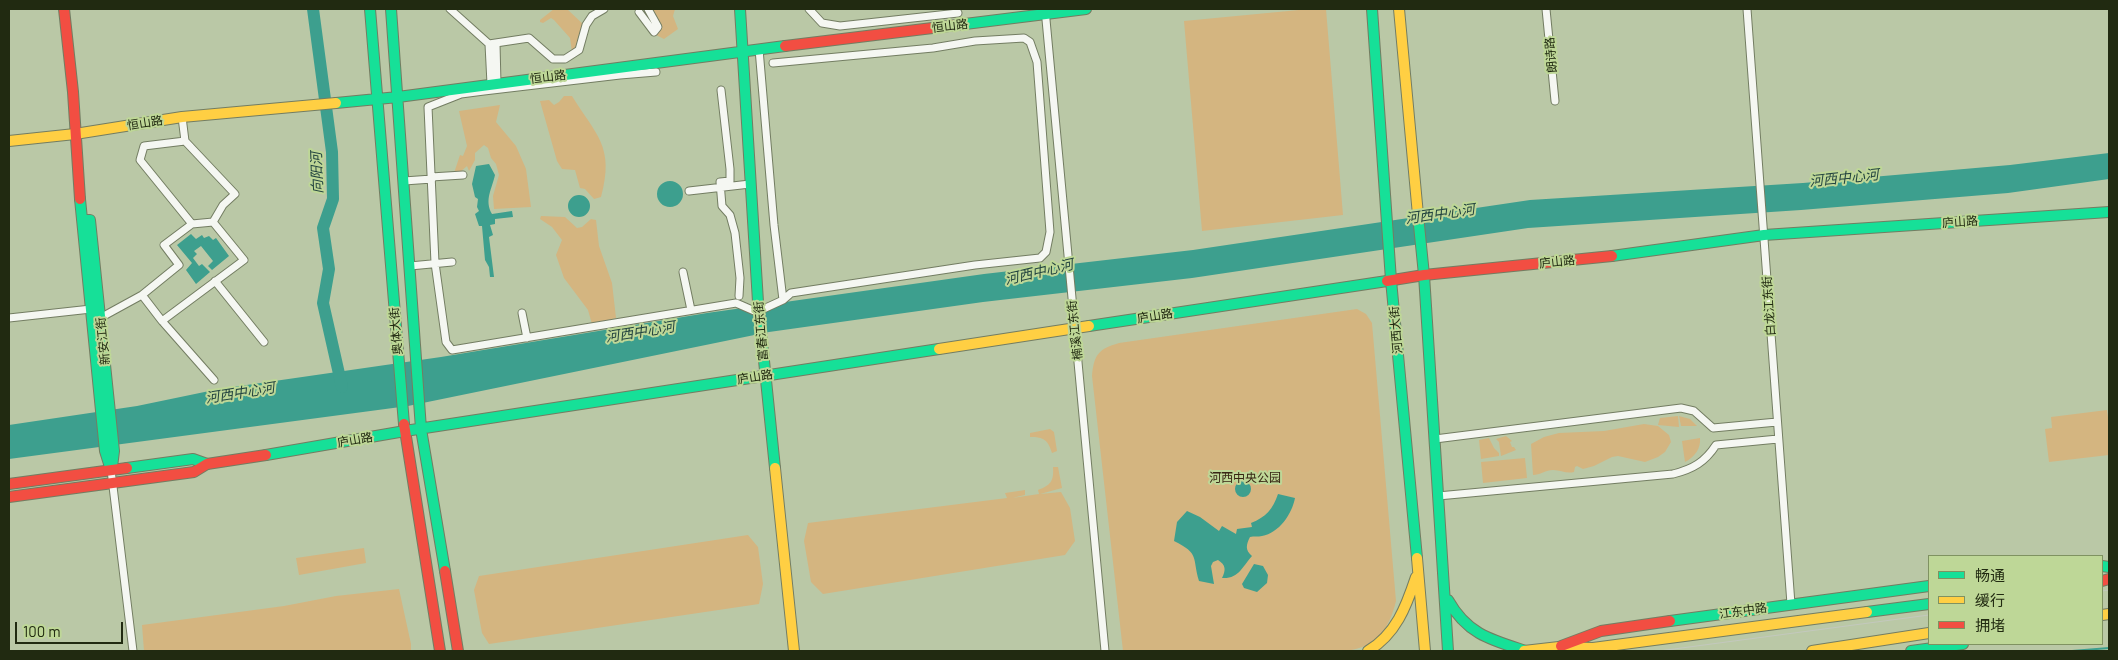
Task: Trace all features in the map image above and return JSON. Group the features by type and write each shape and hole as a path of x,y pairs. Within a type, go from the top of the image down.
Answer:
{"main road":[{"name":"新安江街","path":"64,9 91,308 105,400"},
{"name":"奥体大街","path":"370,9 404,431 440,651"},
{"name":"奥体大街","path":"391,9 421,429 458,651"},
{"name":"富春江东街","path":"740,9 762,347 794,651"},
{"name":"恒山路","path":"9,141 75,134 182,117 398,97 744,51 960,25 1045,11 1086,9"},
{"name":"河西大街","path":"1372,9 1391,280 1425,651"},
{"path":"1399,9 1424,275 1448,651"},
{"name":"庐山路","path":"9,498 194,472 207,464 404,431 1424,275 1594,258 1764,235 2109,212"},
{"name":"新安江街","path":"82,220 90,220 100,318 111,470"},
{"name":"庐山路","path":"9,484 193,459 207,464"},
{"path":"1368,651 1385,640 1406,611 1418,570"},
{"name":"江东中路","path":"1559,647 1601,631 1928,586"},
{"path":"1444,593 1454,614 1464,625 1497,642 1525,651"},
{"name":"江东中路","path":"1525,651 1559,647 1593,648 1928,604"},
{"path":"1812,651 1928,633"},
{"path":"1911,651 1956,645"}],"street":[{"path":"450,9 493,43 529,38 553,59 565,59 573,56 579,50 586,24 592,16 604,9"},
{"path":"639,12 654,32 658,27 648,9"},
{"path":"809,9 822,23 840,26 957,11 960,25"},
{"name":"朗诗路","path":"1546,9 1555,101"},
{"name":"白龙江东街","path":"1747,9 1791,604"},
{"name":"楠溪江东街","path":"1045,11 1105,651"},
{"path":"656,72 461,94 428,107 435,264 446,342 452,350 736,303 759,309 783,300 791,293 975,265 1040,258 1046,252 1050,232 1037,62 1030,42 1024,38 975,41 932,48 773,63"},
{"path":"493,43 494,84"},
{"path":"760,49 774,225 783,300"},
{"path":"721,90 730,181 720,182 722,206 730,215 735,233 740,278 739,296"},
{"path":"182,117 185,141 235,194 223,205 213,222"},
{"path":"185,141 144,146 140,160 192,224"},
{"path":"404,181 463,175"},
{"path":"689,191 750,184"},
{"path":"100,318 142,295 179,265 164,245 192,224 213,222"},
{"path":"162,321 244,260 213,222"},
{"path":"410,266 452,262"},
{"path":"683,272 691,310"},
{"path":"215,281 264,342"},
{"path":"142,295 162,321 214,380"},
{"path":"9,318 91,308"},
{"path":"522,313 527,338"},
{"path":"1435,439 1681,408 1694,411 1713,428 1777,422"},
{"path":"1438,496 1673,474 1703,462 1716,445 1778,439"},
{"name":"新安江街","path":"111,470 133,651"}],"green space":[{"path":"554,9 567,9 584,25 580,46 572,52 570,38 554,20 551,18 543,23 540,22"},
{"path":"650,9 675,9 673,16 678,29 664,39 654,34"},
{"path":"1326,9 1343,215 1202,231 1184,21"},
{"path":"564,96 572,96 601,142 606,165 601,197 594,199 585,189 580,188 575,170 562,169 557,161 540,101 549,100 554,105"},
{"path":"500,105 496,122 516,146 526,169 531,207 494,209 493,196 499,175 488,148 484,145 475,153 475,160 469,171 467,166 459,173 454,173 460,155 463,156 467,146 459,111"},
{"path":"541,216 565,217 577,228 582,227 591,219 596,220 599,246 612,283 616,318 592,324 588,310 564,278 556,255 562,240 552,227 540,219"},
{"name":"河西中央公园","path":"1357,309 1366,314 1372,323 1396,601 1390,620 1385,628 1374,641 1357,649 1346,651 1123,651 1092,376 1098,354 1106,348 1119,343"},
{"path":"2107,410 2109,455 2049,462 2045,429 2052,428 2051,417"},
{"path":"1678,416 1679,427 1658,425 1660,418"},
{"path":"1679,416 1690,419 1697,426 1681,426"},
{"path":"1644,424 1658,426 1669,435 1671,442 1665,452 1658,457 1645,462 1618,456 1583,469 1577,466 1574,472 1568,473 1553,470 1533,475 1531,444 1544,437 1559,433 1604,431"},
{"path":"1050,429 1054,432 1057,451 1052,453 1045,440 1030,437 1030,433"},
{"path":"1506,436 1512,441 1510,442 1512,447 1516,450 1501,456 1499,442 1496,439"},
{"path":"1489,438 1499,456 1481,459 1479,440"},
{"path":"1700,438 1697,452 1685,462 1682,441"},
{"path":"1525,458 1527,478 1483,483 1481,462"},
{"path":"1053,467 1058,467 1062,488 1040,494 1061,492 1070,508 1075,541 1065,555 823,594 811,582 804,541 808,523 1007,498 1005,493 1025,490 1025,495 1012,498 1039,494 1038,490 1051,482"},
{"path":"748,535 758,547 763,584 759,604 489,644 482,633 474,590 479,576"},
{"path":"364,548 366,563 299,575 296,558"},
{"path":"399,589 411,651 144,651 142,625 284,606 336,596"}],"water":[{"name":"河西中心河","path":"2109,153 2109,179 2008,193 1801,210 1528,228 1192,278 983,302 769,332 408,406 9,459 9,425 137,406 219,389 441,357 707,313 984,274 1193,250 1530,200 1803,183 2010,165"},
{"path":"489,164 495,175 489,194 492,214 512,211 513,217 495,219 495,224 490,225 493,235 489,237 494,277 490,277 489,267 485,260 482,226 479,226 475,214 479,211 477,207 478,199 475,197 472,184 476,166"},
{"path":"670,181 679,185 683,194 679,203 670,207 661,203 657,194 661,185"},
{"path":"579,195 587,198 590,206 587,214 579,217 571,214 568,206 571,198"},
{"path":"191,234 196,239 202,235 204,238 209,236 213,240 216,238 229,256 212,270 208,266 213,261 201,246 194,251 197,254 193,258 199,266 202,264 210,272 196,284 186,270 192,263 177,245"},
{"path":"1240,481 1246,481 1251,486 1249,495 1240,497 1235,492 1235,486"},
{"path":"1278,494 1295,498 1291,510 1284,522 1274,531 1262,536 1250,537 1247,547 1248,552 1252,556 1240,572 1232,577 1222,578 1224,568 1223,564 1218,560 1213,562 1211,566 1214,584 1199,581 1194,557 1188,549 1174,541 1177,522 1187,511 1200,517 1219,531 1222,526 1236,534 1237,529 1252,527 1251,523 1268,512"},
{"path":"1254,564 1263,566 1268,575 1267,583 1257,592 1244,588 1242,584"}],"waterway":[{"name":"向阳河","path":"313,9 332,152 333,199 323,228 329,269 323,303 342,387"},
{"path":"2072,651 2109,648"}],"tram line":[{"path":"2103,591 2109,590"},
{"path":"1659,651 1928,615"}],"traffic: fast":[{"path":"370,9 404,424"},
{"path":"391,9 421,429 445,571"},
{"path":"740,9 758,302 775,468"},
{"path":"957,25 1086,9"},
{"path":"1372,9 1391,280 1417,558"},
{"path":"336,103 398,97 785,46"},
{"path":"80,199 105,451 111,470"},
{"path":"1612,256 1764,235 2109,212"},
{"path":"1418,215 1424,275 1448,651"},
{"path":"82,220 90,220 114,451 112,467"},
{"path":"1089,326 1387,281"},
{"path":"266,455 405,431 939,349"},
{"path":"127,468 193,459 207,464"},
{"path":"2103,566 2109,567"},
{"path":"1670,621 1928,586"},
{"path":"1448,600 1463,621 1481,634 1526,651"},
{"path":"1867,612 1928,604"},
{"path":"1911,651 1956,645"}],"traffic: slow":[{"path":"1399,9 1418,215"},
{"path":"9,141 75,134 182,117 336,103"},
{"path":"939,349 1089,326"},
{"path":"775,468 794,651"},
{"path":"1417,558 1425,651"},
{"path":"1368,651 1386,636 1399,619 1416,577"},
{"path":"1524,651 1559,647 1593,648 1867,612"},
{"path":"2103,615 2109,614"},
{"path":"1812,651 1928,633"}],"traffic: jam":[{"path":"64,9 73,92 80,199"},
{"path":"785,46 957,25"},
{"path":"1387,281 1424,275 1612,256"},
{"path":"404,424 440,651"},
{"path":"9,497 194,472 207,464 266,455"},
{"path":"9,484 127,468"},
{"path":"445,571 458,651"},
{"path":"2103,581 2109,579"},
{"path":"1561,646 1601,631 1670,621"}]}
